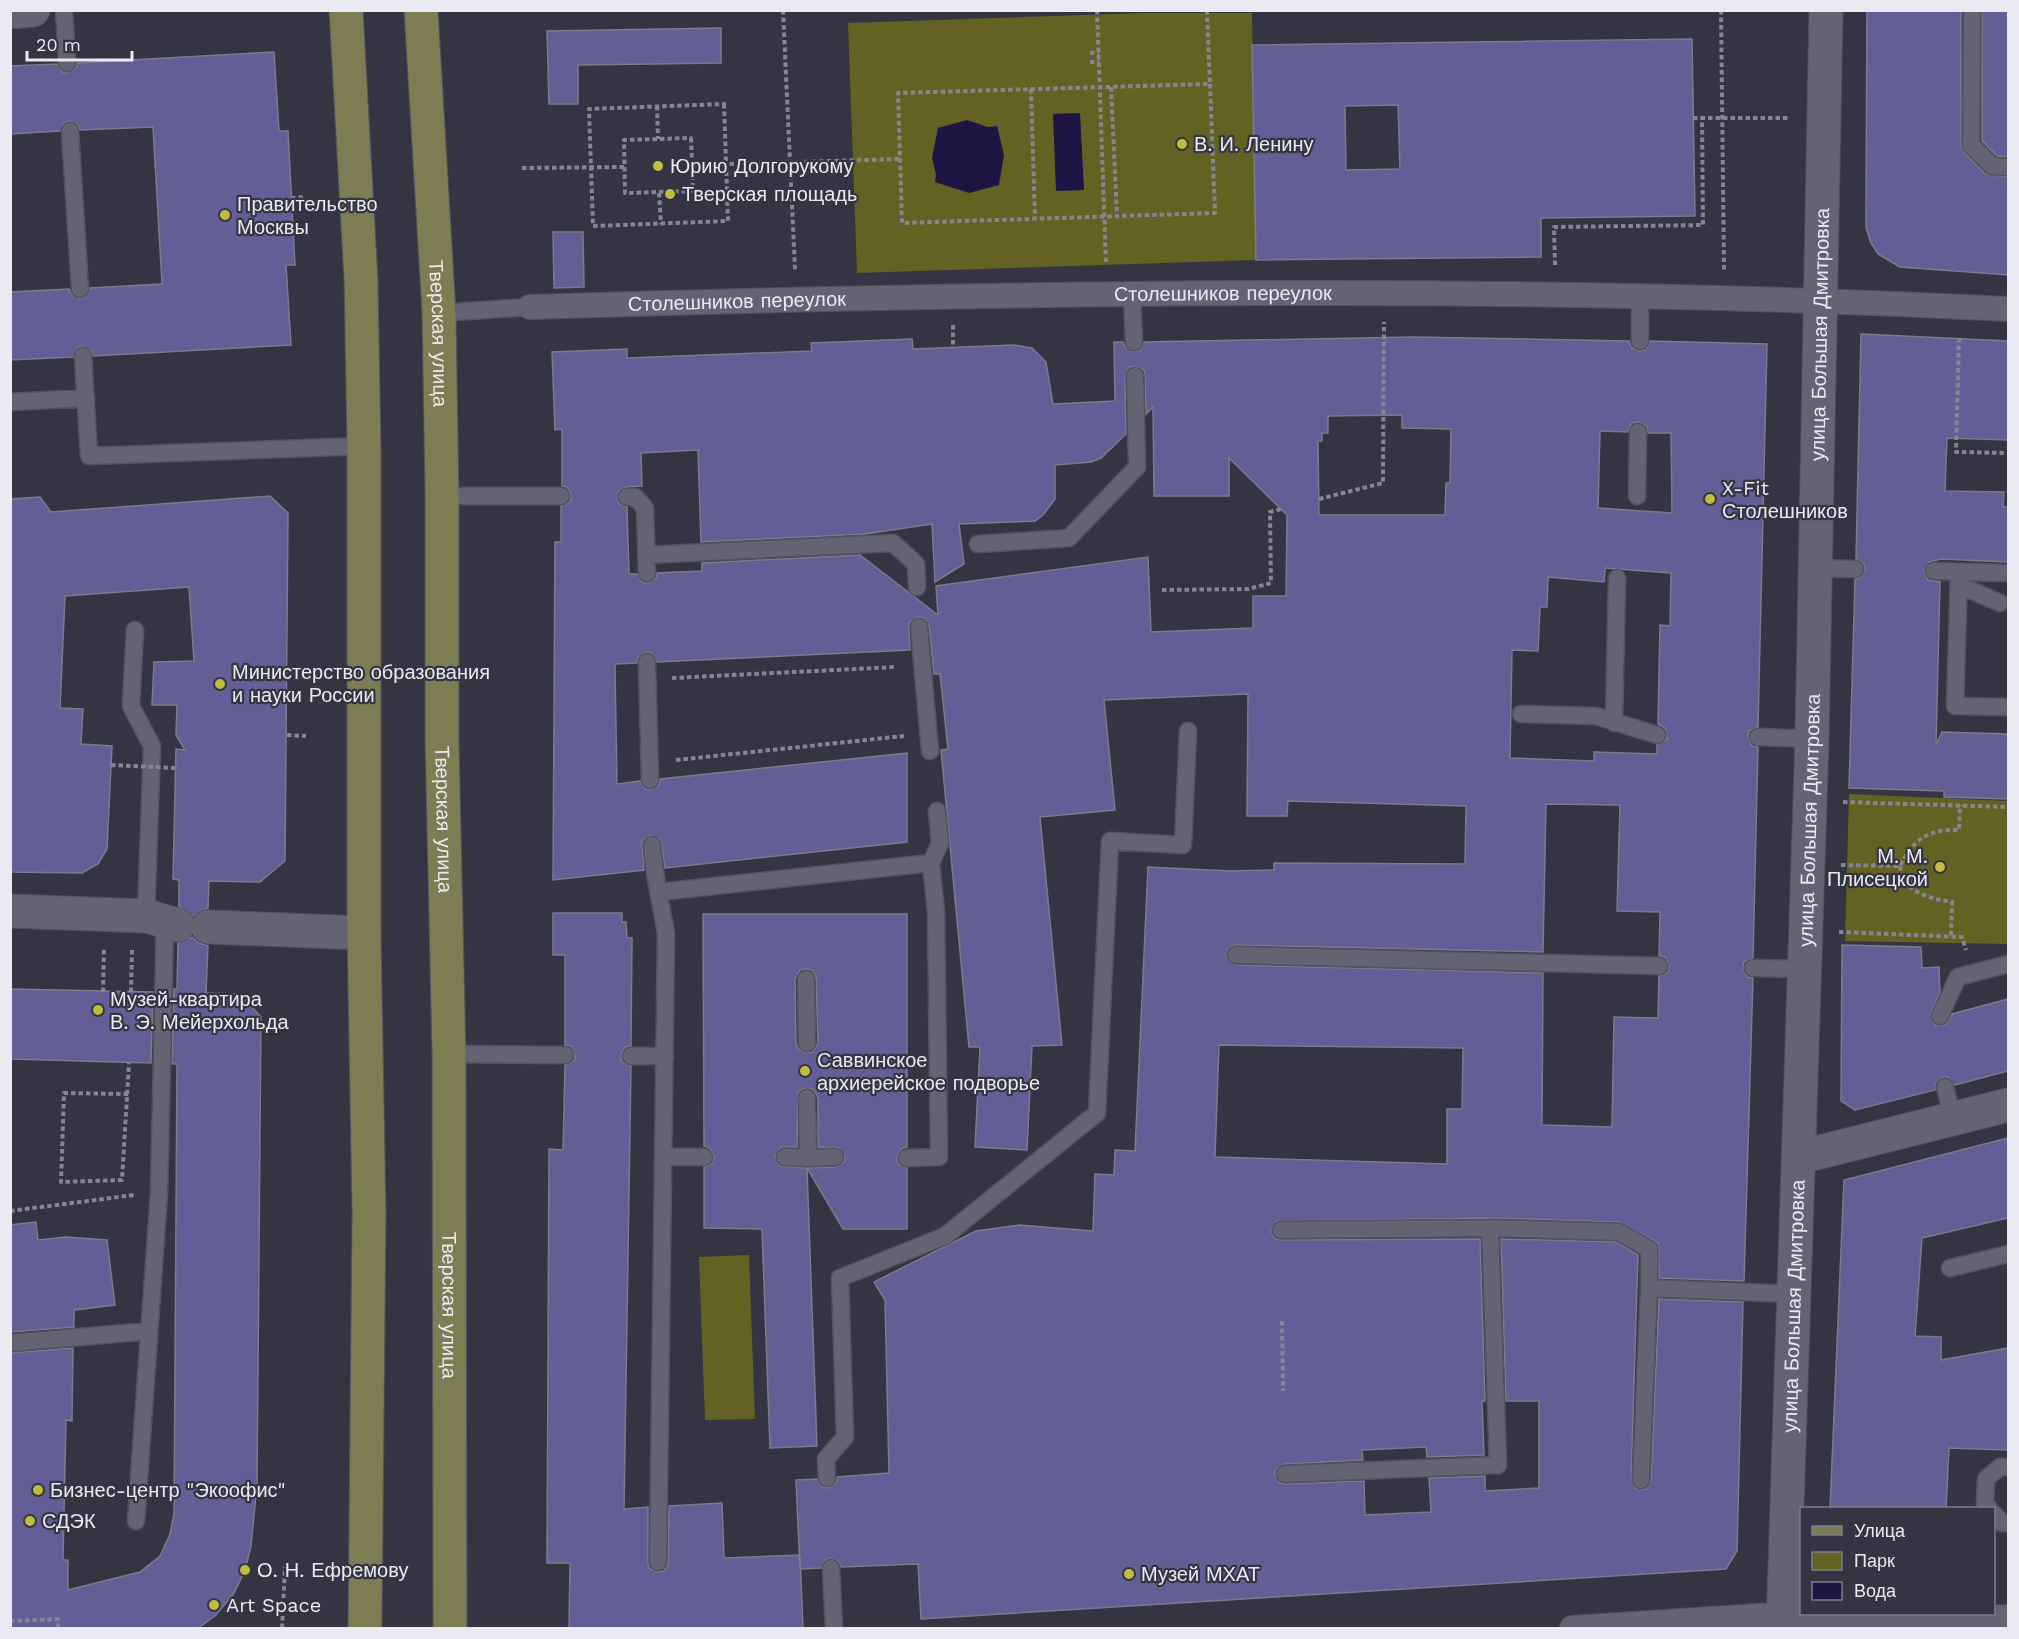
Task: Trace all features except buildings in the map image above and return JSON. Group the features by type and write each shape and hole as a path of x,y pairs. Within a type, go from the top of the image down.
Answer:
{"main road":[{"path":"346,10 361,280 364,446 364,933 369,1212 365,1629"},
{"name":"Тверская улица","path":"421,10 438,313 442,496 442,740 449,1054 450,1629"}],"street":[{"path":"10,12 33,10"},
{"name":"улица Большая Дмитровка","path":"1774,1620 1795,1294 1800,1156 1816,568 1826,10"},
{"name":"Столешников переулок","path":"530,307 952,295 1384,294 1821,300 2008,309"},
{"path":"10,911 364,933"},
{"path":"1800,1156 2008,1105"},
{"path":"1572,1629 1774,1620 2008,1617"}],"lane":[{"path":"64,10 67,63"},
{"path":"1972,10 1971,145 1992,166 2008,167"},
{"path":"70,131 80,289"},
{"path":"1132,296 1134,342"},
{"path":"1640,297 1640,341"},
{"name":"Столешников переулок","path":"438,313 530,307"},
{"path":"83,356 89,456 364,446"},
{"path":"978,543 1069,538 1137,467 1135,376"},
{"path":"10,402 86,398"},
{"path":"1637,496 1638,432"},
{"path":"442,496 561,496"},
{"path":"627,497 635,497 645,508 647,573"},
{"path":"646,555 893,543 916,564 917,587"},
{"path":"1816,568 1855,569"},
{"path":"1934,571 1959,579 2000,603"},
{"path":"1959,579 2008,573"},
{"path":"1614,723 1617,578"},
{"path":"1959,579 1955,706 2008,707"},
{"path":"919,627 930,751"},
{"path":"135,630 131,706 152,746 174,922 159,1193 135,1521"},
{"path":"647,671 650,780"},
{"path":"1521,714 1596,716 1657,735"},
{"path":"827,1478 826,1459 845,1437 840,1278 945,1236 1097,1113 1110,841 1183,845 1188,731"},
{"path":"1758,737 1812,739"},
{"path":"907,1158 939,1157 936,912 931,863 940,843 937,811"},
{"path":"652,845 654,881 659,892 666,934 658,1562"},
{"path":"659,892 931,863"},
{"path":"1236,955 1659,966"},
{"path":"1940,1016 1958,977 2008,964"},
{"path":"1753,968 1806,969"},
{"path":"806,979 807,1043"},
{"path":"449,1054 565,1055"},
{"path":"631,1056 665,1056"},
{"path":"1946,1087 1953,1119"},
{"path":"807,1098 808,1158"},
{"path":"663,1157 704,1157"},
{"path":"785,1157 835,1157"},
{"path":"1285,1474 1498,1465 1490,1228"},
{"path":"1281,1230 1490,1228 1619,1232 1649,1249 1641,1480"},
{"path":"1950,1268 2008,1254"},
{"path":"1649,1288 1795,1294"},
{"path":"10,1342 149,1331"},
{"path":"1987,1507 1985,1505 1986,1479 2000,1467 2008,1467"},
{"path":"1995,1515 2002,1523 2008,1523"},
{"path":"831,1568 834,1629"}],"path":[{"path":"783,10 796,299"},
{"path":"1097,10 1106,258"},
{"path":"1207,10 1210,84 1215,213 902,223 898,93 1210,84"},
{"path":"1721,10 1725,298"},
{"path":"1090,53 1099,53"},
{"path":"1090,62 1099,62"},
{"path":"1111,87 1117,217"},
{"path":"1031,89 1035,219"},
{"path":"724,104 728,222 593,226 590,108 657,106 724,104"},
{"path":"657,106 658,139"},
{"path":"1693,118 1790,118"},
{"path":"1556,296 1554,227 1703,225 1702,118"},
{"path":"691,138 693,191 626,193 624,140 658,139 691,138"},
{"path":"692,165 900,159"},
{"path":"522,168 624,167"},
{"path":"659,193 661,224"},
{"path":"291,198 305,197"},
{"path":"1319,499 1383,483 1384,294"},
{"path":"1960,307 1956,452 2008,453"},
{"path":"1162,590 1248,589 1271,583 1270,512 1281,509"},
{"path":"647,671 895,667"},
{"path":"286,735 306,736"},
{"path":"650,763 902,736"},
{"path":"111,765 176,768"},
{"path":"1840,802 2008,807"},
{"path":"1951,937 1952,902 1931,899 1917,893 1906,885 1900,866 1916,840 1941,830 1959,830 1960,806"},
{"path":"1837,864 1900,866"},
{"path":"1835,932 1962,937"},
{"path":"103,992 104,946"},
{"path":"131,992 132,946"},
{"path":"128,1094 64,1093 61,1182 122,1180 128,1094 129,1063"},
{"path":"10,1211 159,1193"},
{"path":"1282,1321 1283,1391"},
{"path":"282,1629 285,1567"},
{"path":"10,1621 58,1619 58,1629"}],"green space":[{"path":"1146,13 1252,13 1256,260 857,273 848,23"},
{"path":"1849,794 2008,801 2008,944 1845,941"},
{"path":"749,1255 755,1419 705,1420 699,1257"}],"water":[{"path":"1080,113 1084,190 1056,191 1053,114"},
{"path":"967,120 988,127 997,126 1004,155 999,185 969,193 935,182 936,174 932,158 938,128"}],"place":[{"name":"В. И. Ленину","path":"1182,144"},
{"name":"Юрию Долгорукому","path":"658,166"},
{"name":"Тверская площадь","path":"670,194"},
{"name":"Правительство Москвы","path":"225,215"},
{"name":"X-Fit Столешников","path":"1710,499"},
{"name":"Министерство образования и науки России","path":"220,684"},
{"name":"М. М. Плисецкой","path":"1940,867"},
{"name":"Музей-квартира В. Э. Мейерхольда","path":"98,1010"},
{"name":"Саввинское архиерейское подворье","path":"805,1071"},
{"name":"Бизнес-центр \"Экоофис\"","path":"38,1490"},
{"name":"СДЭК","path":"30,1521"},
{"name":"О. Н. Ефремову","path":"245,1570"},
{"name":"Музей МХАТ","path":"1129,1574"},
{"name":"Art Space","path":"214,1605"}]}
